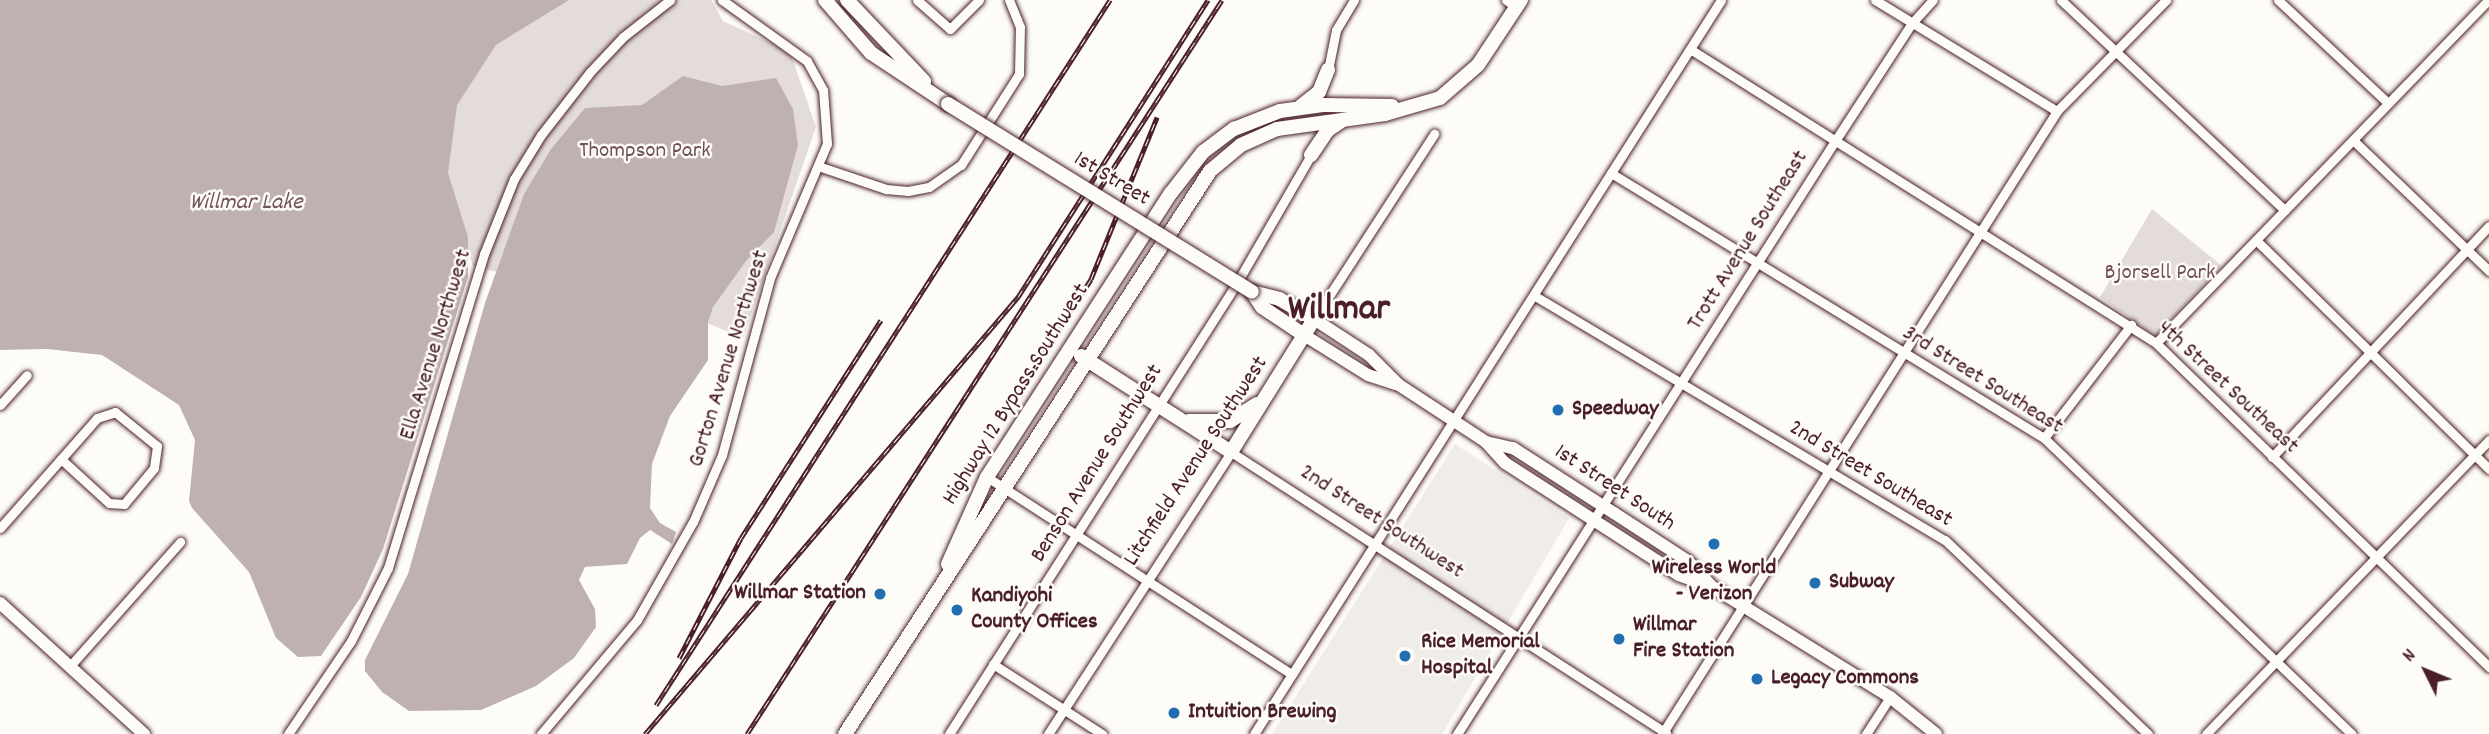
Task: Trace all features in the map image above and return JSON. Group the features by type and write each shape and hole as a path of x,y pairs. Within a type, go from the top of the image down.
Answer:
{"highway":[{"path":"816,0 859,44 948,104"},
{"path":"825,0 859,44"},
{"path":"847,0 895,55 948,104"},
{"path":"1297,108 1414,106 1451,91 1489,51 1514,2"},
{"path":"1297,108 1315,97 1328,70"},
{"name":"1st Street","path":"948,104 1252,292 1272,314 1304,335"},
{"name":"Highway 12 Bypass Southwest","path":"845,734 1201,181 1220,161 1253,138 1289,125 1346,119 1414,106"},
{"name":"Highway 12 Bypass Southwest","path":"939,586 968,513 988,477 1144,233 1187,171 1211,145 1255,120 1297,108"},
{"path":"1311,155 1328,130 1346,119"},
{"path":"1289,125 1307,133 1311,155"},
{"name":"1st Street","path":"1252,292 1280,299 1314,319"},
{"name":"Litchfield Avenue Southwest","path":"1230,452 1314,319"},
{"name":"2nd Street Southwest","path":"1070,349 1230,452"},
{"path":"1163,409 1201,424 1222,423 1244,414 1268,394"}],"main road":[{"name":"1st Street South","path":"1314,319 1369,355 1399,385 1486,442 1505,463 1679,575 1711,586 1890,697 1936,734"},
{"name":"1st Street South","path":"1304,335 1361,371 1399,385"},
{"name":"1st Street South","path":"1486,442 1513,448 1688,561 1711,586"},
{"path":"1,605 144,734"}],"street":[{"name":"Ella Avenue Northwest","path":"288,734 351,641 388,568 484,254 514,179 556,113 590,72 623,37 670,0"},
{"name":"Gorton Avenue Northwest","path":"541,734 637,620 678,554 722,455 770,278 821,167 830,127 816,76 794,49 745,20 722,0"},
{"path":"917,0 950,29 979,0"},
{"path":"821,167 886,189 908,191 929,187 961,164 1019,74 1020,27 1009,0"},
{"path":"1328,70 1336,30 1354,0"},
{"path":"1254,734 1721,0"},
{"path":"1875,0 2056,111"},
{"name":"Trott Avenue Southeast","path":"1457,734 1595,522 1835,141 1912,23 1933,0"},
{"path":"2061,0 2285,210"},
{"path":"1664,733 2056,111 2166,0"},
{"path":"2278,0 2388,103"},
{"path":"2156,343 2488,0"},
{"name":"4th Street Southeast","path":"1690,49 1982,230 2156,343 2489,667"},
{"path":"1314,319 1434,134"},
{"path":"2353,140 2489,271"},
{"name":"Benson Avenue Southwest","path":"948,734 1075,534 1163,409 1311,155"},
{"name":"3rd Street Southeast","path":"1611,173 2044,438 2352,734"},
{"path":"2272,457 2489,226"},
{"path":"2256,240 2489,469"},
{"name":"2nd Street Southeast","path":"1535,296 1828,473 1945,540 2148,734"},
{"path":"2044,438 2131,325"},
{"path":"0,405 27,375"},
{"path":"0,528 97,418 115,412 157,446 155,468 124,504 109,503 61,459"},
{"path":"2206,734 2489,440"},
{"name":"2nd Street Southwest","path":"1230,452 1664,733"},
{"name":"Litchfield Avenue Southwest","path":"1048,734 1230,452"},
{"path":"988,477 1292,674"},
{"path":"70,666 180,542"},
{"path":"993,664 1102,734"},
{"path":"1866,734 1890,697"}],"shaded area":[{"name":"Rice Memorial Hospital","path":"1455,444 1569,518 1442,734 1272,734"}],"green space":[{"name":"Thompson Park","path":"542,0 711,0 723,21 790,52 816,127 743,338 712,325 473,266 438,155 458,86 504,29"},
{"name":"Bjorsell Park","path":"2152,209 2222,266 2155,336 2100,297"}],"water":[{"name":"Willmar Lake","path":"0,0 569,0 496,45 457,105 448,173 468,237 468,277 383,549 361,597 321,656 298,657 276,638 249,572 192,508 189,501 195,440 179,405 102,355 47,349 0,350"},
{"path":"683,76 722,86 776,78 793,109 798,145 774,232 746,261 713,307 708,322 708,360 670,416 652,464 650,508 660,523 676,532 672,544 650,530 640,538 627,564 585,567 579,580 595,609 596,627 574,658 536,686 481,710 409,711 382,692 365,671 365,660 408,574 485,303 524,194 551,149 585,108 642,105"}],"railway":[{"path":"656,705 1110,0"},
{"path":"645,734 1018,297 1208,0"},
{"path":"747,734 1222,0"},
{"path":"1018,395 1091,279 1157,117"},
{"path":"679,658 741,538 881,320"}],"place":[{"name":"Speedway","path":"1558,410"},
{"name":"Wireless World - Verizon","path":"1714,544"},
{"name":"Subway","path":"1815,583"},
{"name":"Willmar Station","path":"880,594"},
{"name":"Kandiyohi County Offices","path":"957,610"},
{"name":"Willmar Fire Station","path":"1619,639"},
{"name":"Rice Memorial Hospital","path":"1405,656"},
{"name":"Legacy Commons","path":"1757,679"},
{"name":"Intuition Brewing","path":"1174,713"}],"district":[{"name":"Willmar","path":"1339,311"}]}
